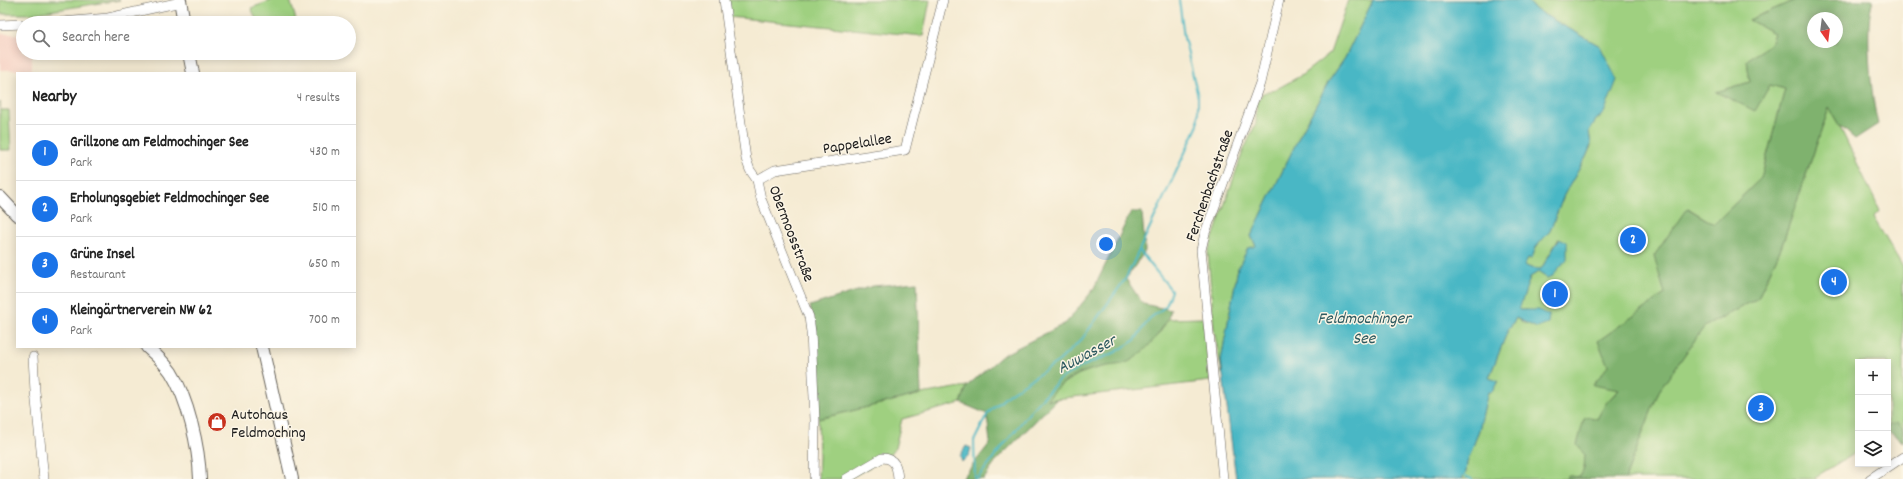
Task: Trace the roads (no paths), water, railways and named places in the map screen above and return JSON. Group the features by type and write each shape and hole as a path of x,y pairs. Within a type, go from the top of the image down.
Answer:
{"main road":[{"path":"180,1 183,16"},
{"path":"190,60 193,72"},
{"path":"0,197 16,215"},
{"path":"149,348 164,364 177,383 191,426 200,479"},
{"path":"262,348 292,479"}],"street":[{"name":"Obermoosstraße","path":"724,0 746,159 750,170 757,180 761,199 809,317 815,420 814,479"},
{"name":"Pappelallee","path":"757,180 775,170 905,150 943,0"},
{"name":"Ferchenbachstraße","path":"1223,479 1201,250 1205,233 1260,83 1279,0"},
{"path":"116,16 180,1"},
{"path":"0,25 16,24"},
{"path":"33,357 34,391 44,479"},
{"path":"1870,479 1903,457"},
{"path":"846,479 882,458 891,459 897,469 898,479"}],"water":[{"name":"Feldmochinger See","path":"1373,0 1527,0 1536,10 1600,46 1617,80 1604,113 1596,120 1589,131 1591,145 1586,157 1564,195 1550,231 1536,247 1532,258 1528,258 1524,265 1531,268 1541,269 1560,238 1567,243 1567,259 1551,277 1547,278 1538,272 1530,277 1519,310 1538,310 1549,315 1548,324 1537,328 1516,318 1508,330 1489,378 1498,381 1492,392 1488,392 1479,430 1467,463 1466,472 1462,479 1236,479 1221,360 1238,268 1248,248 1256,246 1251,236 1300,135 1329,81 1345,58"},
{"path":"966,446 971,448 969,455 962,462 960,456"}],"waterway":[{"path":"975,479 974,441 988,413 1009,394 1059,361 1082,339 1126,278 1198,125 1198,97 1184,37 1179,0"},
{"name":"Auwasser","path":"977,479 1033,408 1060,379 1083,366 1116,352 1135,340 1149,319 1166,306 1172,291 1139,250"},
{"path":"1465,476 1472,479"}],"place":[{"name":"Erholungsgebiet Feldmochinger See","path":"1633,240"},
{"name":"Kleingärtnerverein NW 62","path":"1834,282"},
{"name":"Grillzone am Feldmochinger See","path":"1555,294"},
{"name":"Grüne Insel","path":"1761,408"},
{"name":"Autohaus Feldmoching","path":"217,422"}]}
